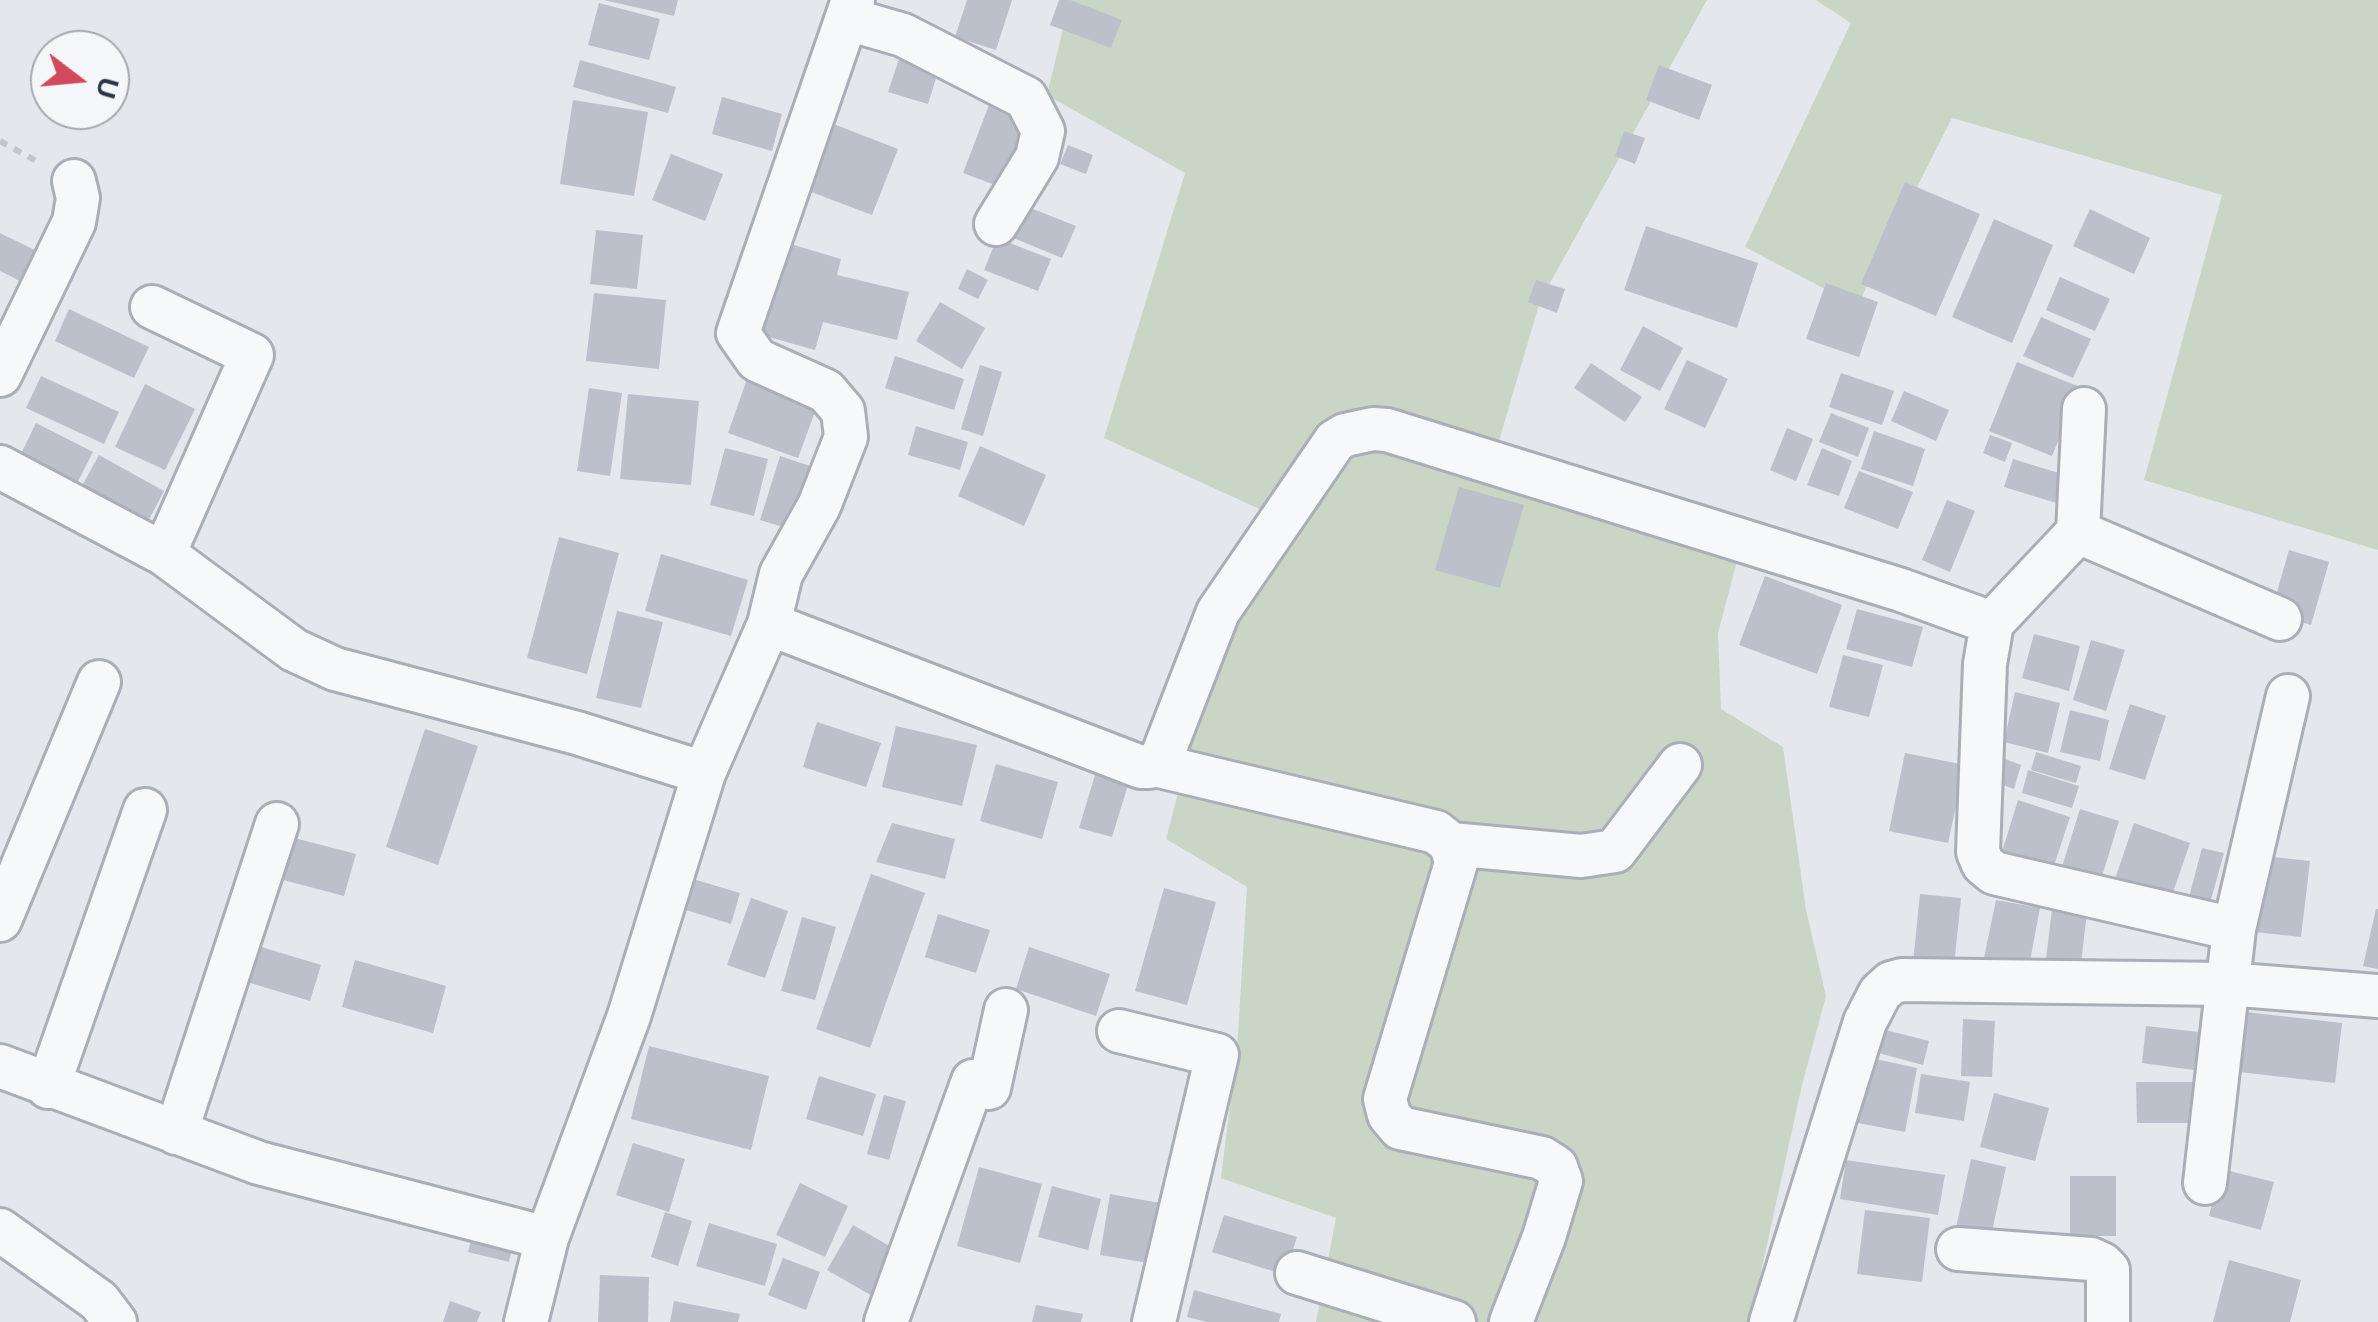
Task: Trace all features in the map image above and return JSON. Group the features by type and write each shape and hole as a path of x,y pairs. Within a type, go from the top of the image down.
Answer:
{"street":[{"path":"526,1322 547,1238 629,1016 704,772 769,624 782,574 820,506 846,437 843,411 826,390 757,360 738,333 850,9 1026,98 1043,131 1037,157 996,224"},
{"path":"0,374 74,222 78,188 74,181"},
{"path":"152,307 252,355 164,554"},
{"path":"2084,409 2078,532 1992,624 1985,664 1978,852 1983,864 1994,873 2234,929"},
{"path":"1155,765 1162,759 1218,612 1335,442 1345,435 1373,429 1387,430 1901,590 1992,624"},
{"path":"0,466 164,554 294,650 336,669 577,733 704,772"},
{"path":"2078,532 2280,619"},
{"path":"769,624 1141,767 1155,765 1436,832 1451,844 1582,856 1615,852 1680,765"},
{"path":"0,920 99,682"},
{"path":"2205,1183 2234,929 2288,696"},
{"path":"48,1086 145,810"},
{"path":"176,1133 278,824"},
{"path":"1451,844 1456,862 1385,1099 1400,1128 1542,1158 1556,1168 1561,1181 1556,1200 1510,1322"},
{"path":"1772,1322 1865,1022 1880,993 1891,983 1902,980 2227,984 2378,996"},
{"path":"886,1322 973,1081 989,1088 1006,1010"},
{"path":"1119,1032 1217,1055 1154,1322"},
{"path":"0,1066 259,1163 547,1238"},
{"path":"0,1230 99,1301 115,1322"},
{"path":"1958,1250 2091,1259 2108,1270 2108,1322"},
{"path":"1297,1273 1454,1322"}],"green space":[{"path":"1070,0 1707,0 1540,301 1494,458 1744,535 1718,633 1721,709 1783,747 1806,910 1826,996 1802,1085 1750,1322 1316,1322 1336,1218 1221,1178 1237,1050 1247,887 1166,839 1224,619 1277,517 1104,438 1185,173 1047,95"},
{"path":"1816,0 2378,0 2378,550 2144,480 2222,195 1952,118 1857,306 1745,247 1851,23"}],"building":[{"path":"604,0 678,0 674,16"},
{"path":"967,0 1012,0 996,50 955,37"},
{"path":"1059,0 1070,0 1122,20 1111,48 1050,25"},
{"path":"599,3 660,19 649,60 588,45"},
{"path":"902,50 941,62 928,104 888,92"},
{"path":"580,60 676,87 668,113 573,87"},
{"path":"1659,65 1712,85 1699,120 1646,100"},
{"path":"722,97 782,114 772,151 712,134"},
{"path":"573,100 648,112 634,196 560,184"},
{"path":"989,105 1028,120 1003,188 963,173"},
{"path":"831,123 898,149 872,215 806,190"},
{"path":"1624,131 1645,138 1635,164 1615,156"},
{"path":"1068,145 1093,155 1086,174 1060,164"},
{"path":"671,154 723,174 705,221 652,200"},
{"path":"1905,182 1980,214 1936,316 1861,284"},
{"path":"1018,203 1076,226 1062,258 1006,235"},
{"path":"2090,209 2150,238 2134,274 2073,246"},
{"path":"1994,219 2053,245 2012,343 1952,317"},
{"path":"1646,226 1758,263 1737,328 1624,290"},
{"path":"596,230 643,235 637,289 590,284"},
{"path":"0,233 53,259 38,290 0,271"},
{"path":"997,238 1051,259 1038,291 984,270"},
{"path":"777,240 841,259 837,275 909,292 897,340 823,322 815,350 751,332"},
{"path":"967,269 988,280 978,299 958,289"},
{"path":"2060,277 2110,299 2095,331 2046,310"},
{"path":"1536,280 1565,289 1557,313 1528,302"},
{"path":"1826,283 1878,302 1859,357 1806,339"},
{"path":"594,293 666,300 659,369 586,361"},
{"path":"940,302 985,328 962,369 916,341"},
{"path":"69,309 149,347 134,378 55,341"},
{"path":"2041,317 2091,339 2073,378 2023,356"},
{"path":"1643,326 1683,348 1660,391 1620,370"},
{"path":"895,356 964,379 954,410 885,388"},
{"path":"1687,360 1728,379 1705,428 1664,409"},
{"path":"2017,362 2080,387 2052,456 1989,431"},
{"path":"1591,363 1642,397 1625,422 1574,388"},
{"path":"752,365 823,390 798,458 728,433"},
{"path":"980,365 1002,372 983,436 961,429"},
{"path":"1841,373 1894,391 1882,425 1829,407"},
{"path":"41,376 119,412 104,444 26,408"},
{"path":"145,384 195,409 165,470 115,447"},
{"path":"589,388 622,393 610,476 577,471"},
{"path":"1904,391 1949,410 1936,441 1891,421"},
{"path":"628,394 699,401 691,485 620,479"},
{"path":"1831,413 1869,428 1858,457 1819,442"},
{"path":"36,423 93,452 71,495 15,466"},
{"path":"916,426 968,442 960,470 908,455"},
{"path":"1787,428 1813,439 1796,481 1770,470"},
{"path":"1874,431 1925,449 1913,486 1861,469"},
{"path":"1990,435 2012,443 2005,462 1983,453"},
{"path":"980,446 1046,475 1024,526 958,496"},
{"path":"725,448 768,459 754,516 710,505"},
{"path":"1822,448 1852,461 1839,496 1807,485"},
{"path":"99,455 164,491 144,529 78,493"},
{"path":"780,456 813,467 793,530 760,520"},
{"path":"2013,459 2072,477 2063,505 2004,487"},
{"path":"1859,471 1913,492 1898,529 1844,508"},
{"path":"1459,487 1524,505 1500,588 1435,570"},
{"path":"1947,500 1975,511 1950,572 1922,560"},
{"path":"559,537 619,553 587,674 527,658"},
{"path":"2289,550 2329,562 2311,625 2271,613"},
{"path":"661,554 748,580 731,636 645,611"},
{"path":"1765,576 1842,605 1817,674 1739,645"},
{"path":"1857,609 1923,627 1912,667 1846,649"},
{"path":"617,611 663,622 641,708 596,698"},
{"path":"2034,634 2080,646 2069,691 2022,678"},
{"path":"2091,640 2125,650 2106,711 2073,700"},
{"path":"1843,655 1883,665 1869,717 1829,707"},
{"path":"2015,692 2060,703 2048,753 2004,742"},
{"path":"2130,704 2166,716 2145,780 2109,769"},
{"path":"2070,710 2109,720 2100,761 2060,752"},
{"path":"817,722 881,743 866,787 803,767"},
{"path":"896,726 977,745 962,806 882,787"},
{"path":"425,729 478,746 438,865 386,847"},
{"path":"2036,752 2081,766 2076,783 2031,770"},
{"path":"1905,753 1965,765 1948,843 1889,831"},
{"path":"2005,759 2021,765 2014,789 1998,783"},
{"path":"996,764 1058,782 1042,839 980,821"},
{"path":"2028,770 2079,786 2072,808 2022,793"},
{"path":"1095,775 1128,785 1112,837 1079,828"},
{"path":"2018,800 2070,817 2051,875 2000,858"},
{"path":"2080,809 2119,821 2096,896 2057,883"},
{"path":"892,823 955,839 945,879 876,862"},
{"path":"2134,823 2190,843 2169,904 2113,885"},
{"path":"283,835 356,854 344,896 272,877"},
{"path":"2202,848 2224,853 2207,914 2186,909"},
{"path":"2264,856 2310,861 2301,937 2255,932"},
{"path":"676,874 740,893 731,924 667,904"},
{"path":"871,874 925,893 870,1048 816,1029"},
{"path":"1164,888 1216,902 1187,1005 1135,991"},
{"path":"1920,894 1961,898 1954,966 1913,962"},
{"path":"751,898 788,911 765,978 727,965"},
{"path":"1996,900 2040,908 2029,966 1984,958"},
{"path":"2052,909 2087,913 2080,971 2045,967"},
{"path":"2378,909 2378,969 2363,966"},
{"path":"938,914 990,930 976,973 925,957"},
{"path":"802,917 836,927 815,1000 781,991"},
{"path":"248,943 321,965 310,1001 237,979"},
{"path":"1029,947 1110,974 1096,1016 1016,989"},
{"path":"355,960 446,986 433,1033 342,1007"},
{"path":"2229,1010 2342,1023 2335,1083 2222,1070"},
{"path":"1963,1019 1995,1021 1992,1077 1961,1076"},
{"path":"2146,1026 2199,1032 2194,1070 2142,1063"},
{"path":"1878,1028 1929,1041 1923,1065 1871,1051"},
{"path":"649,1046 769,1076 751,1150 631,1119"},
{"path":"1871,1058 1917,1068 1905,1132 1858,1123"},
{"path":"1921,1074 1970,1082 1964,1121 1915,1113"},
{"path":"819,1076 876,1094 863,1136 806,1119"},
{"path":"2136,1082 2198,1082 2198,1123 2137,1123"},
{"path":"1994,1093 2049,1108 2035,1161 1980,1147"},
{"path":"884,1095 906,1101 889,1160 867,1154"},
{"path":"633,1143 685,1159 669,1212 616,1195"},
{"path":"1971,1159 2006,1167 1991,1236 1956,1228"},
{"path":"1846,1160 1945,1175 1938,1215 1840,1199"},
{"path":"979,1167 1042,1184 1020,1263 957,1246"},
{"path":"2221,1169 2274,1182 2261,1230 2209,1216"},
{"path":"2070,1176 2116,1176 2116,1236 2070,1236"},
{"path":"800,1183 848,1206 825,1257 776,1235"},
{"path":"1052,1186 1101,1199 1088,1250 1038,1237"},
{"path":"1110,1194 1171,1205 1160,1265 1100,1255"},
{"path":"1865,1210 1930,1218 1922,1282 1857,1274"},
{"path":"665,1212 692,1221 678,1266 651,1257"},
{"path":"1224,1215 1297,1237 1285,1275 1212,1252"},
{"path":"709,1223 777,1244 765,1286 696,1266"},
{"path":"475,1225 515,1235 509,1262 468,1252"},
{"path":"853,1225 900,1252 874,1297 827,1270"},
{"path":"783,1258 820,1272 806,1310 768,1295"},
{"path":"2229,1260 2301,1280 2290,1322 2213,1322"},
{"path":"600,1275 649,1277 648,1322 598,1322"},
{"path":"1194,1290 1281,1314 1279,1322 1207,1322 1187,1317"},
{"path":"450,1301 481,1312 477,1322 443,1322"},
{"path":"674,1301 740,1314 738,1322 670,1322"},
{"path":"1036,1305 1083,1314 1081,1322 1032,1322"}]}
